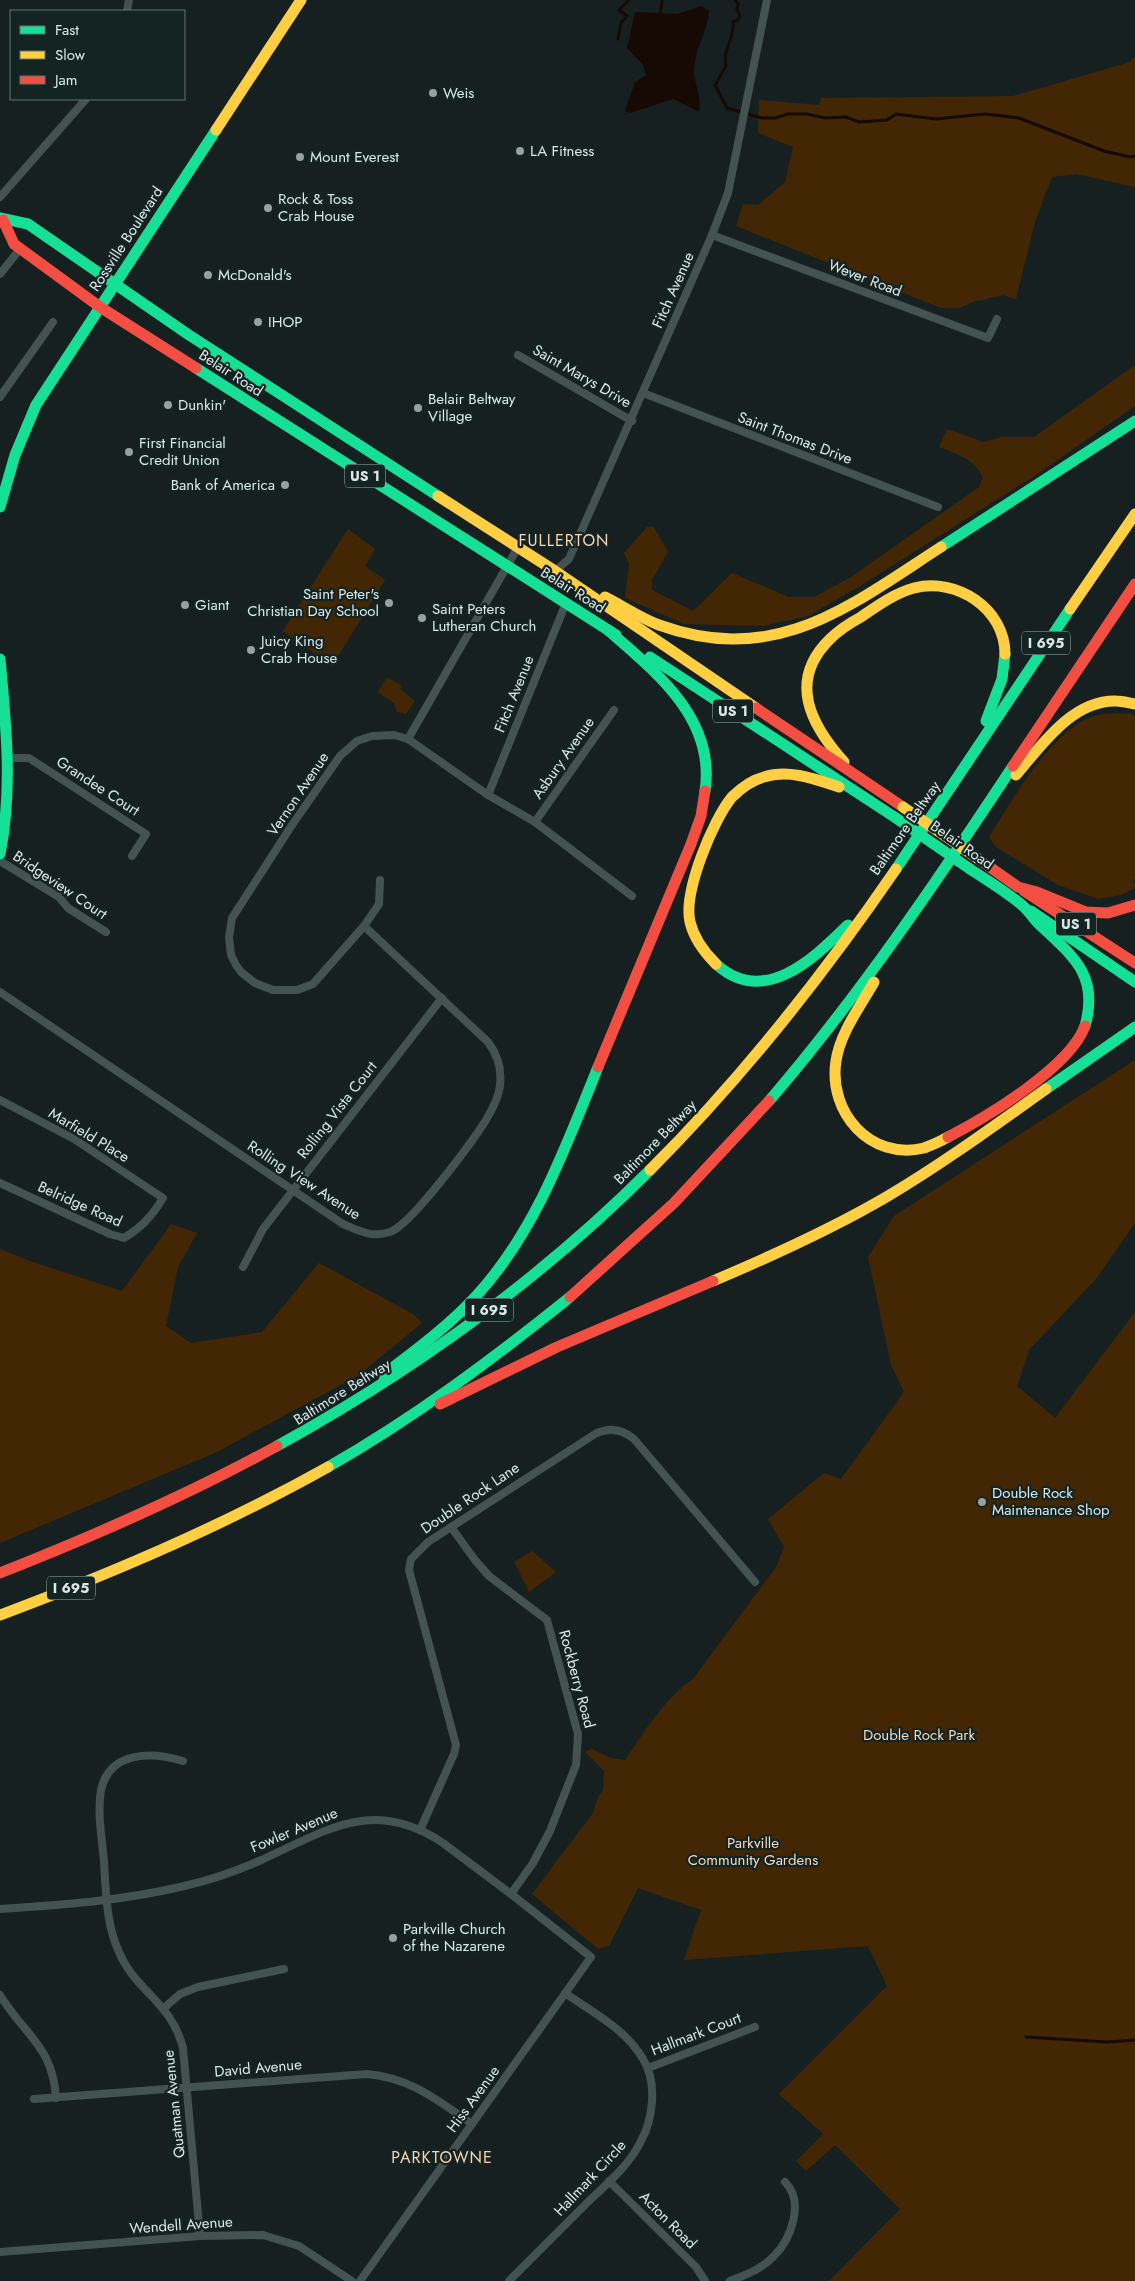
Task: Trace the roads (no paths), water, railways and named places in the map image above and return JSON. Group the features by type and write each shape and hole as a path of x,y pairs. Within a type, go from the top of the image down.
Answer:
{"main road":[{"name":"Rossville Boulevard","path":"0,507 3,477 36,405 301,0"},
{"name":"Belair Road","path":"1,219 28,224 189,335 555,571 1016,886 1135,962"},
{"name":"Belair Road","path":"1,219 14,244 100,307 566,603 858,793 1135,982"},
{"path":"555,571 658,624 684,633 705,637 745,640 784,634 819,623 836,614 1135,421"},
{"name":"Baltimore Beltway","path":"0,1573 123,1523 204,1486 318,1426 386,1383 472,1324 571,1245 657,1164 743,1071 781,1025 960,775 1063,617 1135,514"},
{"name":"I 695","path":"0,1616 142,1560 289,1489 399,1424 545,1318 594,1278 685,1194 728,1149 813,1050 848,1005 904,926 1135,584"},
{"path":"856,776 820,733 814,722 807,696 810,671 823,645 836,633 896,595 915,587 932,585 961,590 988,610 1000,628 1005,649 1004,671 996,700 960,775"},
{"path":"204,1486 323,1416 374,1381 451,1322 472,1301 506,1260 544,1193 694,836 701,816 706,786 704,753 700,736 693,718 682,700 667,682 608,630"},
{"path":"0,659 9,758 10,799 0,854"},
{"path":"984,810 1050,736 1074,714 1100,702 1125,700 1135,704"},
{"path":"858,793 807,776 788,774 756,780 744,786 726,805 720,816 691,886 688,915 697,943 716,965 741,978 763,980 784,976 803,966 868,906"},
{"path":"1016,886 1039,892 1069,908 1086,913 1112,912 1135,905"},
{"path":"904,926 840,1045 836,1059 834,1082 841,1108 856,1129 875,1142 887,1147 908,1150 938,1143 977,1120 1070,1053 1085,1028 1090,1001 1085,976 1079,964 1064,947 1038,925 1024,907"},
{"path":"399,1424 550,1350 773,1256 886,1197 938,1164 1135,1026"}],"street":[{"name":"Fitch Avenue","path":"555,571 569,559 632,421 712,236 728,193 744,122 767,0"},
{"path":"0,196 85,100"},
{"name":"Wever Road","path":"712,236 988,338 997,319"},
{"path":"0,274 20,248"},
{"path":"0,397 53,322"},
{"name":"Saint Marys Drive","path":"518,355 632,421"},
{"name":"Saint Thomas Drive","path":"643,392 938,507"},
{"path":"408,739 518,547"},
{"name":"Fitch Avenue","path":"488,794 566,603"},
{"name":"Asbury Avenue","path":"535,822 614,710"},
{"name":"Vernon Avenue","path":"380,880 379,904 364,926 319,980 302,989 283,991 255,983 241,972 231,955 229,937 232,918 292,824 340,756 357,741 372,736 394,735 408,739 488,794 535,822 632,896"},
{"name":"Grandee Court","path":"9,758 29,758 146,834 132,856"},
{"name":"Bridgeview Court","path":"0,861 59,897 68,908 106,932"},
{"name":"Rolling View Avenue","path":"0,992 343,1224 364,1234 388,1233 410,1218 486,1120 500,1085 500,1068 495,1051 488,1042 364,926"},
{"name":"Rolling Vista Court","path":"243,1267 263,1229 442,998"},
{"name":"Marfield Place","path":"0,1100 74,1139 163,1198"},
{"name":"Belridge Road","path":"0,1183 110,1234 124,1238 140,1229 151,1217 163,1198"},
{"name":"Double Rock Lane","path":"420,1830 454,1754 456,1745 409,1567 411,1559 418,1550 595,1434 606,1430 616,1430 628,1434 634,1439 755,1582"},
{"name":"Rockberry Road","path":"451,1527 489,1576 547,1620 578,1734 576,1765 550,1831 533,1863 512,1894"},
{"name":"Quatman Avenue","path":"183,1761 163,1755 135,1756 119,1764 106,1779 102,1788 100,1810 107,1901 114,1939 125,1964 164,2008 181,2039 188,2087 200,2236"},
{"name":"Fowler Avenue","path":"0,1910 107,1901 182,1886 225,1873 343,1823 382,1820 420,1830 443,1843 512,1894 591,1957"},
{"name":"Hiss Avenue","path":"360,2281 591,1957"},
{"path":"164,2008 180,1994 198,1986 284,1969"},
{"name":"Hallmark Circle","path":"509,2281 635,2153 647,2128 652,2100 648,2068 640,2053 626,2037 565,1993"},
{"path":"0,1996 47,2058 55,2081 56,2098"},
{"name":"Hallmark Court","path":"648,2068 755,2026"},
{"name":"David Avenue","path":"34,2099 352,2074 402,2080 422,2090 472,2124"},
{"name":"Acton Road","path":"609,2181 696,2268 705,2281"},
{"path":"730,2281 750,2273 766,2263 784,2242 794,2213 793,2193 785,2182"},
{"name":"Wendell Avenue","path":"0,2252 200,2236 250,2234 276,2237 310,2252 352,2281"}],"waterway":[{"path":"618,39 621,23 627,16 619,10 629,0"},
{"path":"660,18 662,0"},
{"path":"735,0 738,4 737,9 740,16 738,20 733,22 725,60 726,66 715,85 727,108 762,118 775,118 788,114 807,114 825,118 846,117 859,122 887,120 896,114 936,119 985,114 1019,118 1104,151 1130,157 1135,156"},
{"path":"1026,2037 1107,2042 1135,2040"}],"place":[{"name":"Weis","path":"433,93"},
{"name":"LA Fitness","path":"520,151"},
{"name":"Mount Everest","path":"300,157"},
{"name":"Rock & Toss Crab House","path":"268,208"},
{"name":"McDonald's","path":"208,275"},
{"name":"IHOP","path":"258,322"},
{"name":"Dunkin'","path":"168,405"},
{"name":"Belair Beltway Village","path":"418,408"},
{"name":"First Financial Credit Union","path":"129,452"},
{"name":"Bank of America","path":"285,485"},
{"name":"Saint Peter's Christian Day School","path":"389,603"},
{"name":"Giant","path":"185,605"},
{"name":"Saint Peters Lutheran Church","path":"422,618"},
{"name":"Juicy King Crab House","path":"251,650"},
{"name":"Double Rock Maintenance Shop","path":"982,1502"},
{"name":"Parkville Church of the Nazarene","path":"393,1938"}],"district":[{"name":"FULLERTON","path":"564,540"},
{"name":"PARKTOWNE","path":"442,2157"}],"park label":[{"name":"Double Rock Park","path":"919,1735"},
{"name":"Parkville Community Gardens","path":"753,1852"}]}
